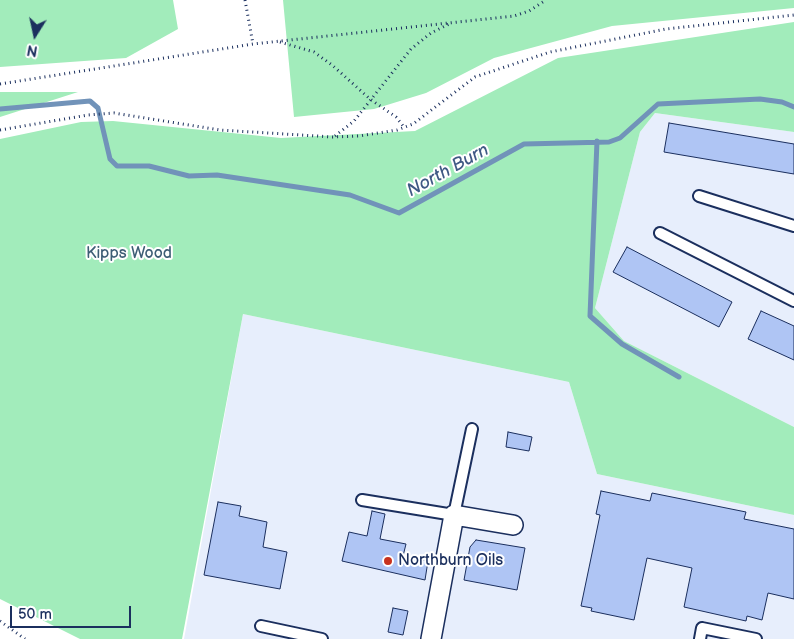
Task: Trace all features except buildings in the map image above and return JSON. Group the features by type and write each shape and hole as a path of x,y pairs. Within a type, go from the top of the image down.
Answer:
{"street":[{"path":"431,639 454,515 513,525"}],"lane":[{"path":"699,196 794,226"},
{"path":"660,233 794,301"},
{"path":"362,500 454,515 472,429"},
{"path":"260,626 322,639"},
{"path":"700,639 702,628 756,639"}],"path":[{"path":"245,0 253,44"},
{"path":"0,84 253,44 514,16 529,11 546,0"},
{"path":"0,130 88,115 114,113 220,130 333,137 358,136 413,124 475,77 550,52 666,30 794,16"},
{"path":"333,137 354,121 411,50 431,33 454,22"},
{"path":"277,41 296,45 314,52 332,65 370,99 396,117 404,127"},
{"path":"0,621 25,639"}],"shaded area":[{"path":"655,113 794,132 794,427 624,341 595,308 640,132"},
{"path":"243,314 569,382 597,474 794,515 794,639 184,639"}],"green space":[{"path":"0,0 173,0 178,29 126,58 0,67"},
{"path":"283,0 794,0 794,8 612,26 494,58 426,93 374,109 294,117"},
{"name":"Kipps Wood","path":"794,22 794,132 655,113 640,132 595,308 624,341 794,427 794,515 597,474 569,382 243,314 182,639 80,639 0,599 0,139 81,122 113,121 281,138 415,131 558,58"},
{"path":"0,92 78,92 0,117"}],"waterway":[{"name":"North Burn","path":"0,109 90,101 98,108 110,159 117,166 149,166 189,176 217,175 350,195 399,213 524,144 609,142 620,138 658,104 760,99 782,102 794,107"},
{"path":"597,141 590,316 622,344 679,377"}],"place":[{"name":"Northburn Oils","path":"388,561"}]}
